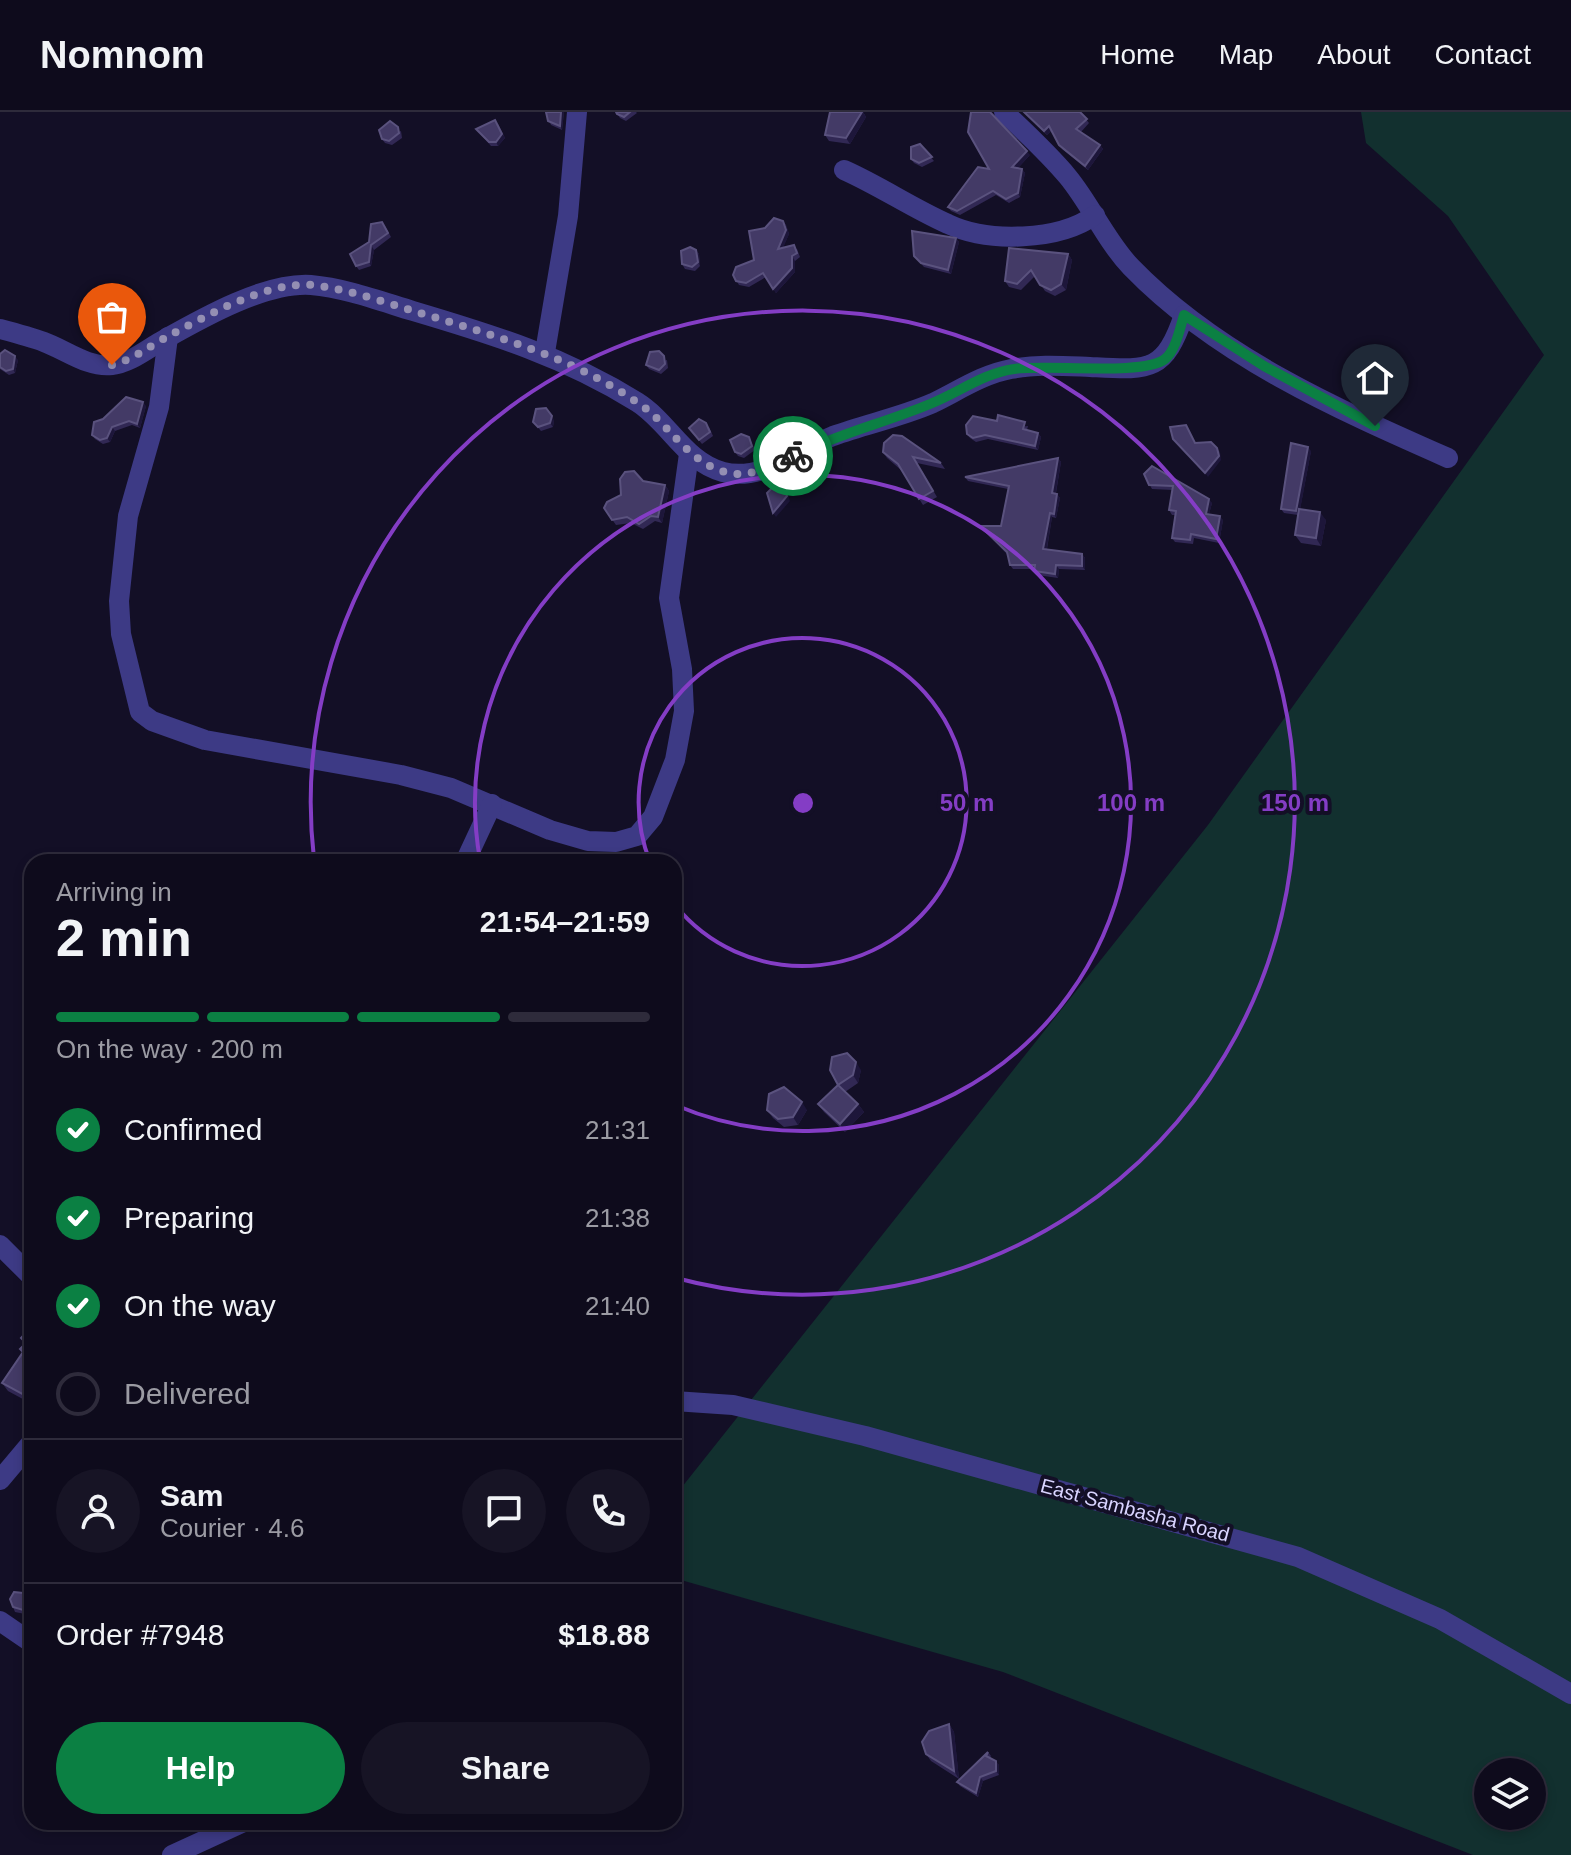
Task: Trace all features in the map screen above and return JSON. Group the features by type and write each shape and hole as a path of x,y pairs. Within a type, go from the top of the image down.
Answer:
{"street":[{"path":"545,352 568,216 577,112"},
{"path":"1004,112 1068,177 1128,264 1184,315 1220,340 1350,415 1448,458"},
{"path":"844,170 949,225 971,232 1060,233 1079,227 1095,215"},
{"path":"0,329 45,342 98,365 126,362 168,337 265,291 285,285 313,285 361,295 545,352 643,406 689,454 719,471 738,475 762,471 830,437 930,404 1010,369 1149,365 1164,360 1173,348 1184,315"},
{"path":"168,337 159,407 128,516 119,601 121,634 140,712 152,721 205,740 401,775 492,804 550,830 588,841 616,842 637,836 653,817 675,760 684,711 682,669 669,598 689,454"},
{"path":"469,854 492,804"},
{"path":"0,1245 24,1269"},
{"name":"East Sambasha Road","path":"682,1402 733,1405 865,1436 1298,1557 1440,1619 1571,1694"},
{"path":"0,1480 24,1452"},
{"path":"0,1621 24,1638"},
{"path":"172,1855 227,1830"}],"green space":[{"path":"1361,112 1571,112 1571,1855 1473,1855 1003,1672 682,1580 682,1487 1208,825 1544,355 1448,216 1366,143"}],"building":[{"path":"546,112 561,112 560,126 548,121"},
{"path":"616,112 630,112 624,117"},
{"path":"830,112 862,112 846,138 825,135"},
{"path":"971,112 990,112 1027,151 1012,167 1022,169 1018,193 1006,199 993,191 957,211 948,207 978,167 989,169 968,132"},
{"path":"1024,112 1080,112 1087,119 1076,129 1100,145 1085,166 1059,145 1049,126 1044,131"},
{"path":"495,120 502,134 496,142 489,142 476,129"},
{"path":"390,121 398,127 399,133 389,141 382,139 379,130"},
{"path":"920,144 932,157 919,163 911,159 911,147"},
{"path":"774,218 783,221 786,230 778,249 794,245 797,253 792,256 792,268 773,289 763,273 746,283 736,281 733,275 736,267 754,260 749,231 765,228"},
{"path":"382,222 388,233 371,245 369,262 356,266 350,254 369,242 371,224"},
{"path":"912,231 956,238 948,270 921,263 914,256"},
{"path":"690,247 696,250 698,262 692,267 682,264 681,251"},
{"path":"1009,248 1068,254 1061,284 1051,290 1040,285 1031,270 1017,284 1005,281"},
{"path":"5,350 15,356 13,369 6,371 0,367 0,354"},
{"path":"659,351 664,356 665,364 659,370 646,365 650,352"},
{"path":"126,397 143,402 137,424 129,421 112,427 107,438 100,440 92,435 94,422 103,419"},
{"path":"546,408 552,416 550,423 538,427 533,422 536,409"},
{"path":"998,415 1025,422 1023,429 1038,433 1035,446 985,435 973,438 967,434 966,425 973,416 997,421"},
{"path":"699,419 706,423 710,432 699,440 689,428"},
{"path":"1186,425 1195,443 1211,442 1217,448 1219,456 1205,473 1173,439 1170,427"},
{"path":"741,434 749,437 752,446 741,454 735,452 730,440"},
{"path":"893,435 902,436 941,463 913,457 933,491 919,499 898,464 883,452 884,443"},
{"path":"1291,443 1308,447 1296,511 1281,509"},
{"path":"1058,458 1052,493 1057,494 1054,514 1050,513 1043,549 1082,554 1082,566 1056,565 1055,574 1034,571 1035,565 1010,565 1007,552 980,526 1001,526 1009,486 965,477"},
{"path":"1152,466 1209,499 1206,514 1220,516 1216,539 1191,534 1190,540 1172,538 1176,511 1169,510 1173,486 1149,485 1144,474"},
{"path":"634,471 643,481 665,485 658,517 651,516 639,524 627,517 612,520 604,508 607,502 621,495 620,479 625,472"},
{"path":"776,484 784,487 787,496 773,513 767,493"},
{"path":"1299,509 1320,512 1316,538 1295,535"},
{"path":"847,1053 856,1062 853,1075 838,1085 830,1070 832,1057"},
{"path":"838,1085 858,1104 840,1124 818,1104"},
{"path":"784,1087 802,1102 793,1117 778,1119 767,1110 769,1094"},
{"path":"24,1345 24,1395 2,1383 23,1352 20,1349"},
{"path":"14,1592 24,1593 24,1609 13,1607 10,1599"},
{"path":"949,1724 954,1771 926,1754 922,1742 929,1731"},
{"path":"988,1752 986,1756 996,1761 996,1771 980,1777 976,1793 957,1782"}],"way so far":[{"path":"112,365 126,362 168,337 265,291 285,285 313,285 361,295 545,352 599,379 643,406 689,454 719,471 738,475 762,471 793,456"}],"route":[{"path":"793,456 830,437 930,404 1010,369 1048,365 1106,368 1149,365 1164,360 1173,348 1184,315 1264,366 1375,426"}]}
